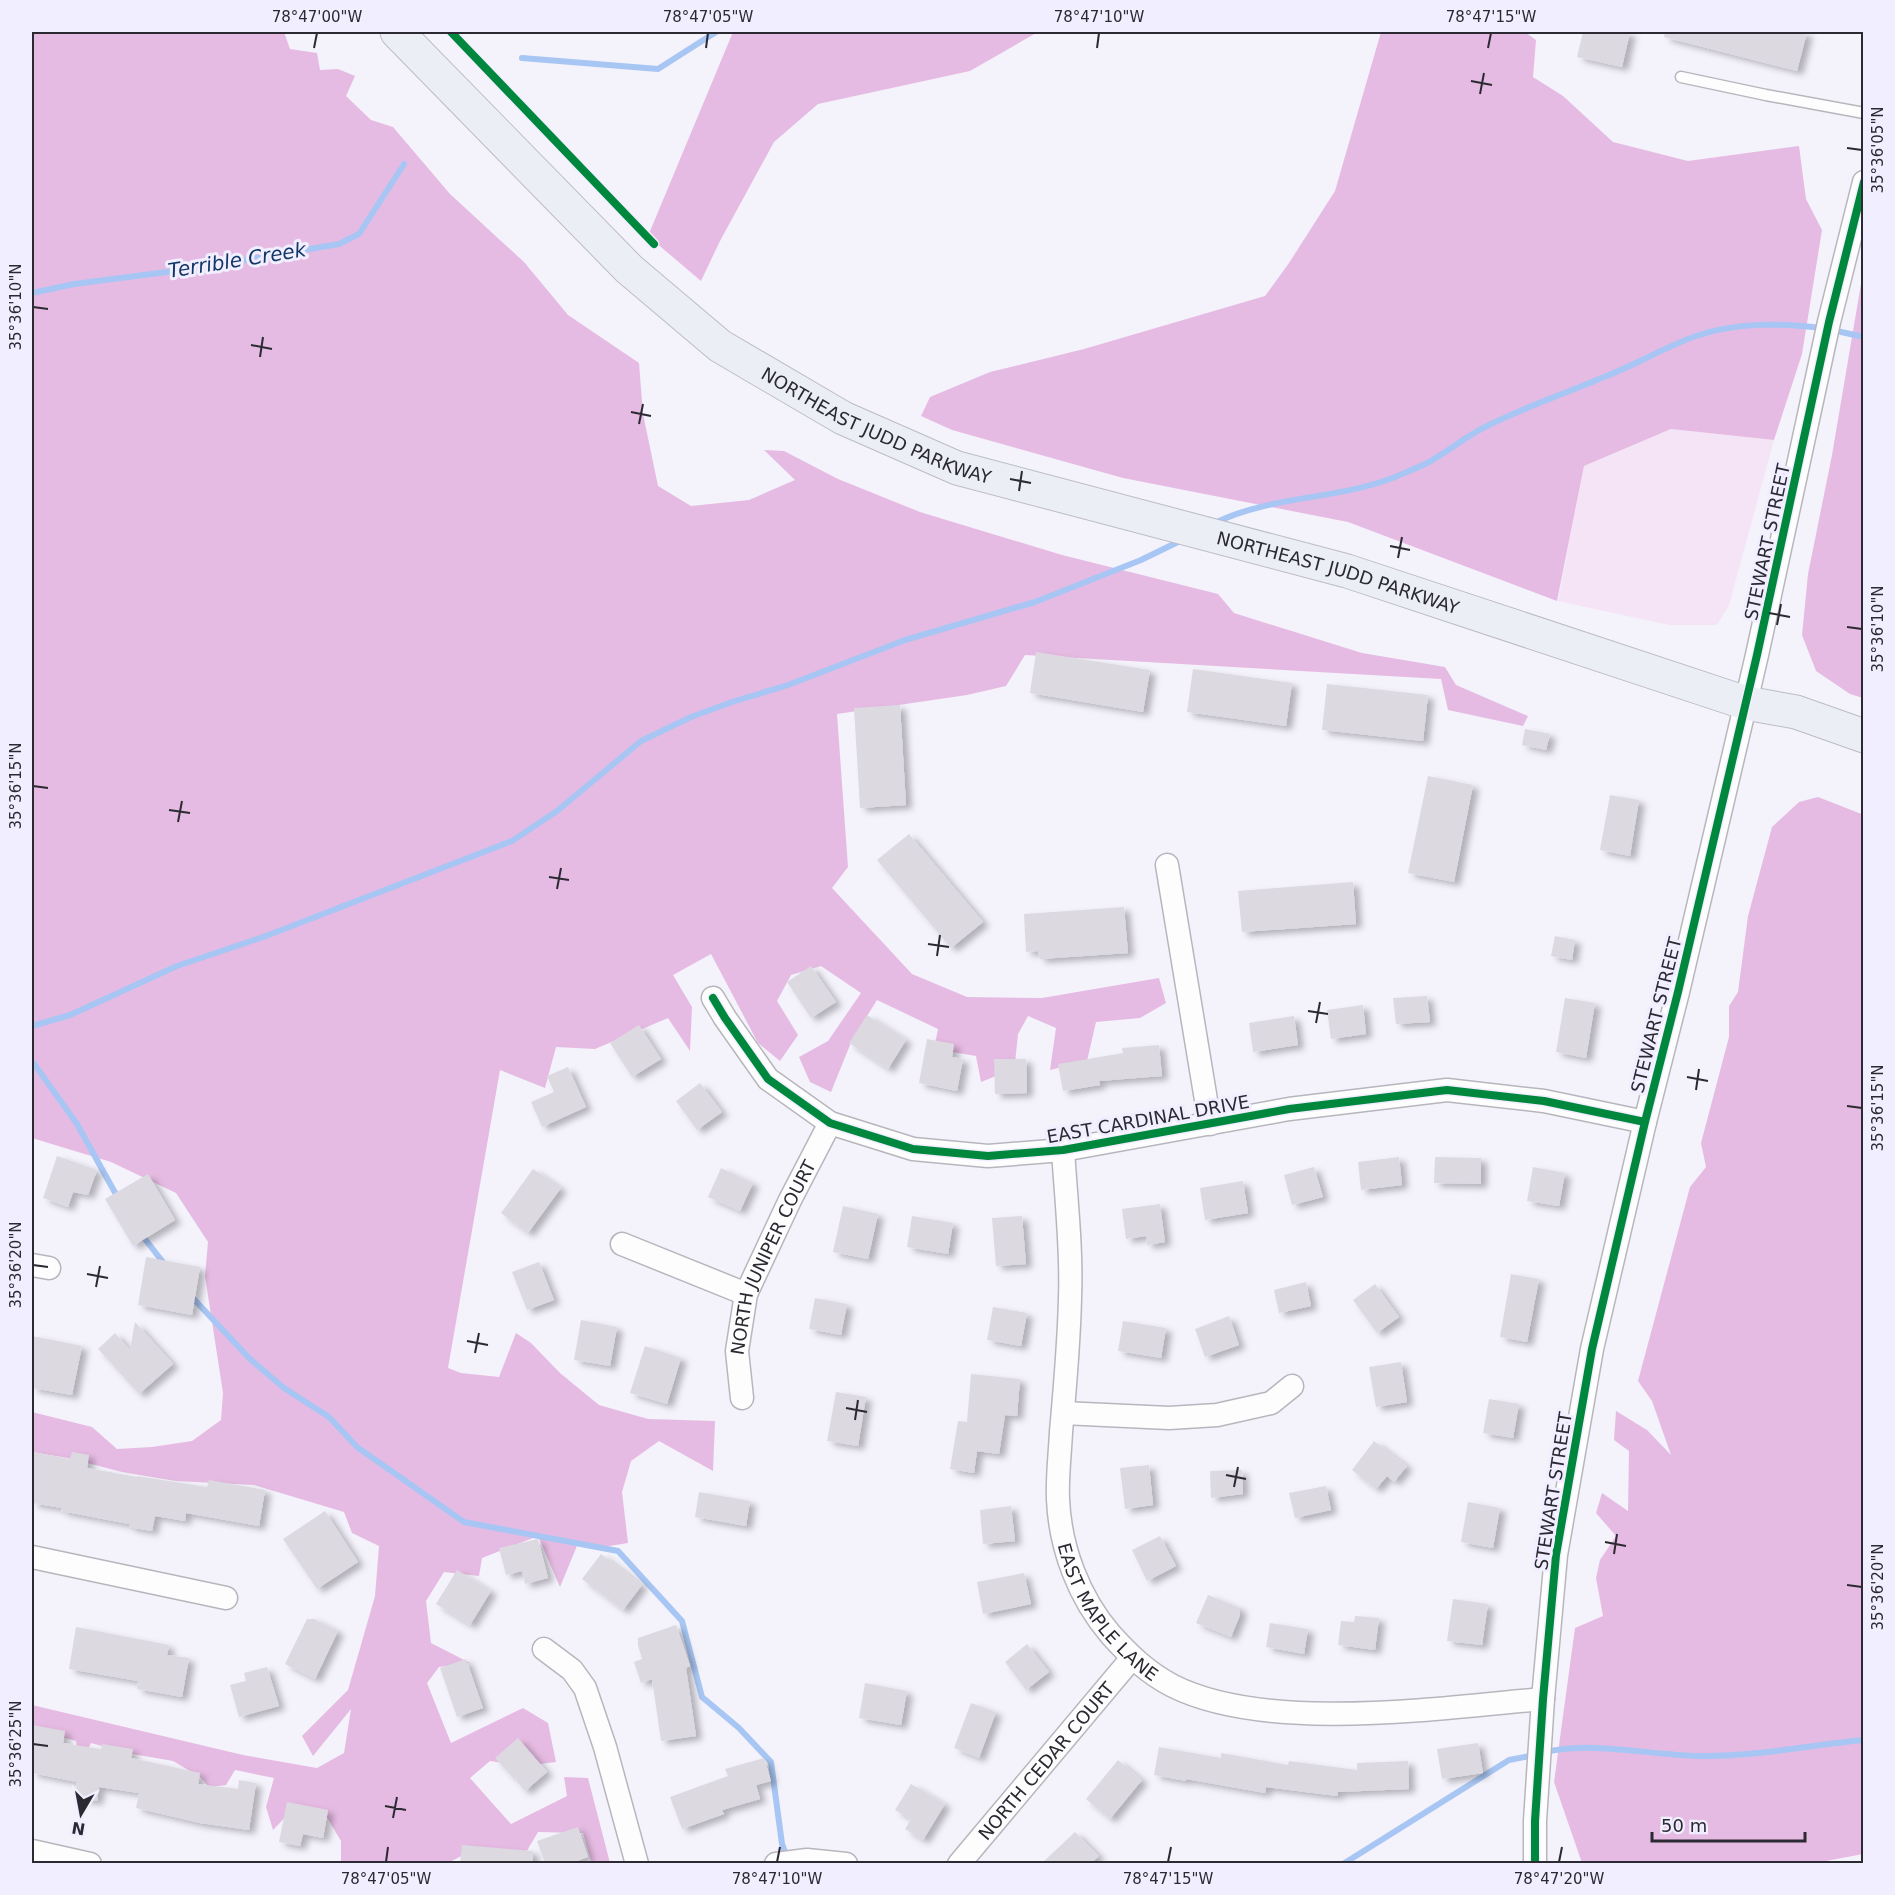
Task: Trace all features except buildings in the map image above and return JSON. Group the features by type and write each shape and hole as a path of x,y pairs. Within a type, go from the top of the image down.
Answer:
{"highway":[{"name":"NORTHEAST JUDD PARKWAY","path":"397,32 629,268 720,346 843,418 957,468 1347,571 1746,703 1796,712 1863,736"},
{"name":"NORTHEAST JUDD PARKWAY","path":"1746,703 1791,729 1863,757"}],"street":[{"name":"STEWART STREET","path":"1535,1863 1535,1821 1543,1699 1556,1555 1592,1349 1746,703 1863,182"},
{"path":"1167,865 1210,1124"},
{"name":"EAST CARDINAL DRIVE","path":"713,998 724,1018 768,1079 830,1123 913,1149 988,1156 1063,1150 1289,1109 1447,1090 1544,1101 1645,1122"},
{"name":"NORTH JUNIPER COURT","path":"742,1398 737,1351 746,1294 790,1200 830,1123"},
{"name":"EAST MAPLE LANE","path":"1063,1150 1070,1241 1070,1298 1058,1499 1062,1533 1080,1589 1098,1619 1132,1659 1150,1673 1175,1687 1213,1700 1255,1709 1330,1713 1404,1711 1543,1699"},
{"path":"622,1244 746,1294"},
{"path":"1063,1413 1169,1418 1217,1415 1271,1403 1292,1386"},
{"path":"32,1557 226,1598"},
{"path":"544,1649 572,1670 585,1688 605,1747 637,1863"},
{"name":"NORTH CEDAR COURT","path":"959,1863 1132,1659"},
{"path":"32,1851 90,1863"},
{"path":"776,1863 807,1860 846,1863"}],"lane":[{"path":"1681,77 1863,113"}],"shaded area":[{"path":"32,32 284,32 290,49 317,53 320,70 338,69 355,76 346,96 371,120 393,127 450,194 524,262 568,315 639,363 643,414 658,486 691,506 749,500 795,480 764,450 784,451 838,479 920,512 1062,555 1218,594 1234,613 1362,653 1445,667 1456,685 1528,716 1523,726 1448,710 1441,679 1025,655 1006,686 967,695 837,714 848,867 832,888 912,974 967,997 1042,998 1159,978 1166,1003 1140,1018 1096,1022 1087,1061 1050,1070 1056,1028 1028,1016 1018,1034 1015,1063 1001,1074 981,1082 976,1056 934,1049 938,1029 877,1000 852,1040 831,1092 810,1082 799,1057 828,1041 861,993 821,966 791,975 777,1001 798,1035 780,1061 758,1043 711,954 673,975 692,1007 690,1051 668,1018 595,1049 556,1047 545,1088 500,1070 448,1368 461,1373 499,1377 516,1333 531,1343 560,1373 599,1405 648,1419 715,1421 713,1471 659,1441 631,1461 622,1492 628,1543 603,1547 579,1541 560,1587 538,1536 482,1558 479,1576 444,1572 426,1601 431,1643 470,1663 439,1667 427,1683 451,1743 523,1708 548,1723 556,1762 523,1766 490,1761 470,1778 511,1824 567,1796 564,1777 588,1778 610,1863 590,1863 583,1833 538,1832 525,1854 530,1863 514,1863 513,1854 467,1853 448,1863 341,1863 341,1841 325,1814 296,1806 273,1830 266,1807 274,1778 235,1770 226,1785 209,1787 200,1777 173,1761 127,1753 91,1743 80,1764 76,1741 32,1729 32,1705 243,1755 317,1768 344,1753 351,1709 313,1756 302,1736 348,1690 375,1596 379,1546 352,1533 344,1512 254,1485 176,1481 122,1472 68,1458 32,1452 32,1412 92,1427 117,1449 152,1447 192,1441 221,1420 223,1393 205,1276 208,1242 176,1193 111,1162 32,1138"},
{"path":"733,32 1038,32 970,71 818,104 774,142 701,281 648,236"},
{"path":"1381,32 1525,32 1536,40 1533,77 1563,96 1613,142 1688,161 1799,146 1806,199 1822,230 1802,354 1774,440 1671,429 1584,466 1557,601 1348,522 1123,478 952,430 921,416 930,397 990,372 1084,349 1265,296 1335,191"},
{"path":"1863,272 1864,698 1850,694 1816,671 1802,635 1808,574 1832,455"},
{"path":"1671,429 1774,440 1729,605 1717,625 1669,625 1558,601 1584,466"},
{"path":"1818,797 1864,815 1863,1854 1826,1861 1826,1864 1582,1863 1554,1782 1575,1628 1603,1616 1596,1578 1600,1560 1616,1536 1596,1513 1602,1493 1628,1511 1629,1451 1614,1440 1616,1411 1647,1430 1671,1455 1652,1401 1638,1381 1690,1187 1706,1167 1701,1143 1729,1037 1729,1006 1738,992 1748,916 1772,827 1799,802"}],"waterway":[{"name":"Terrible Creek","path":"522,58 658,69 716,32"},
{"name":"Terrible Creek","path":"32,293 74,284 198,268 339,244 359,234 404,164"},
{"path":"1215,523 1259,507 1350,490 1395,477 1429,462 1498,421 1616,372 1673,345 1711,331 1759,325 1822,328"},
{"path":"1832,330 1864,337"},
{"path":"32,1026 70,1015 177,966 266,936 512,841 557,811 641,741 691,717 788,685 905,640 1035,602 1141,560 1182,540"},
{"path":"32,1061 77,1124 118,1198"},
{"path":"141,1234 166,1266"},
{"path":"190,1295 250,1359 284,1388 329,1417 357,1447 464,1522 618,1551 682,1621 702,1697 739,1728 771,1762 782,1844 787,1857"},
{"path":"1545,1752 1603,1748 1721,1756 1864,1740"},
{"path":"1343,1864 1509,1760 1535,1755"}],"cycle path":[{"path":"451,32 654,244"},
{"path":"1535,1864 1535,1821 1543,1699 1556,1555 1592,1349 1757,655 1829,322 1864,182"},
{"path":"713,998 768,1079 830,1123 913,1149 988,1156 1063,1150 1289,1109 1447,1090 1544,1101 1645,1122"}]}
